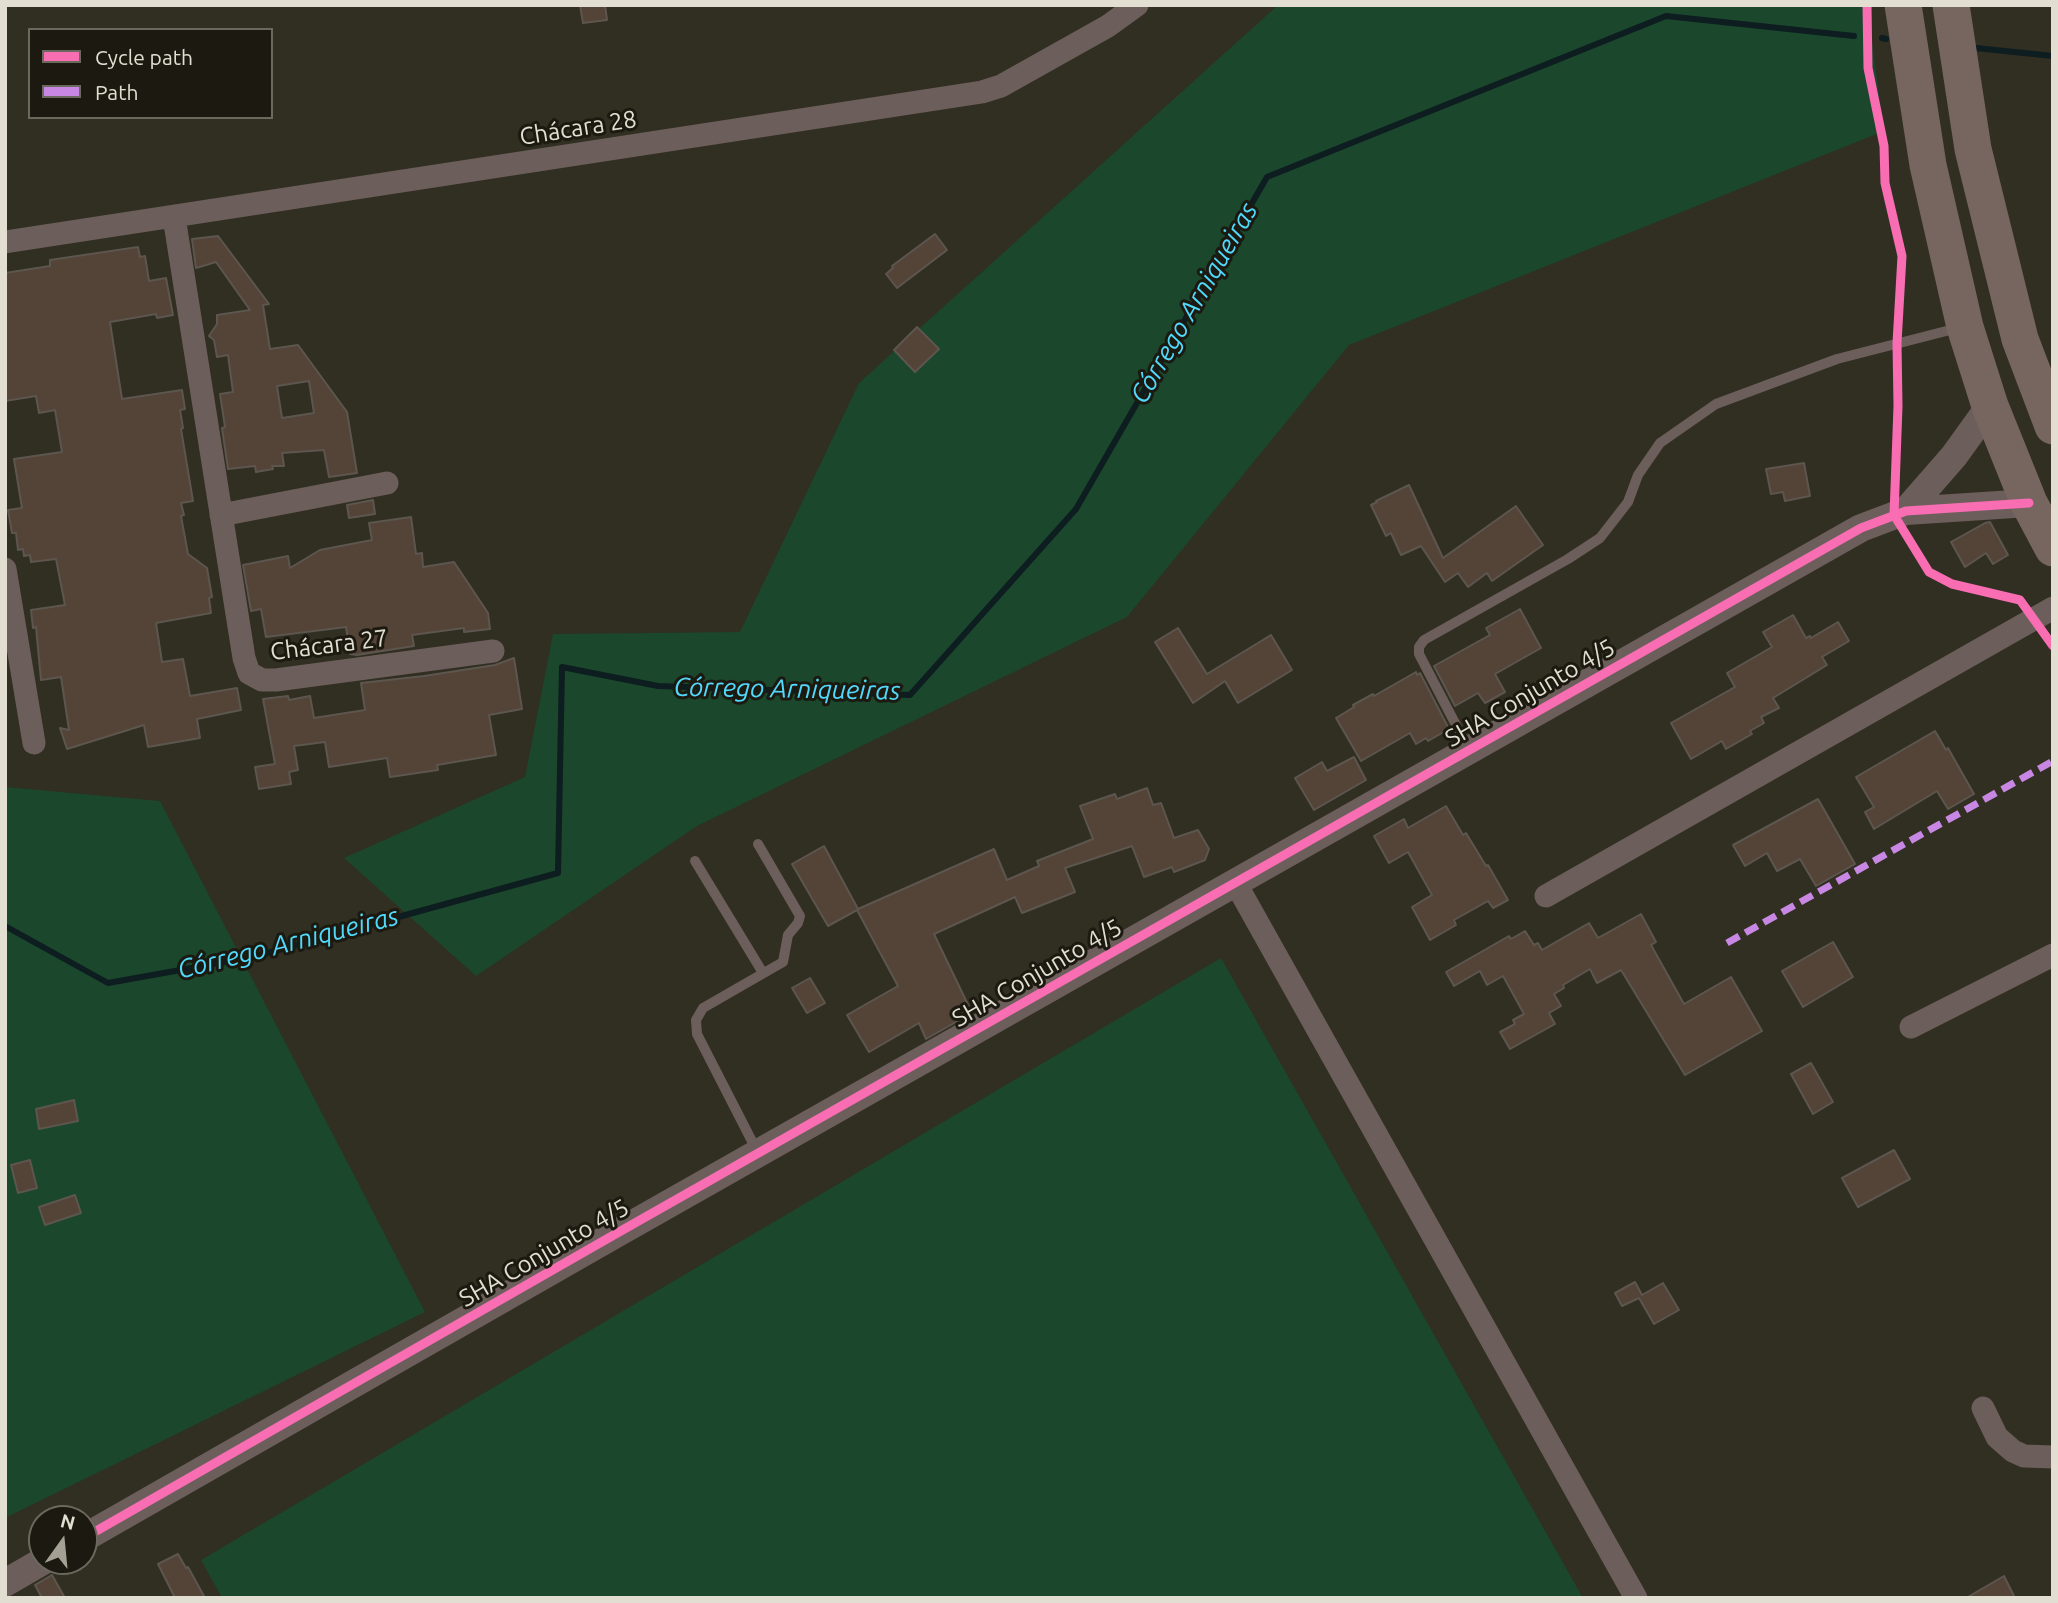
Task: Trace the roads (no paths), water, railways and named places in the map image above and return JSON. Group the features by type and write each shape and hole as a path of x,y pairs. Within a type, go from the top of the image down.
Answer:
{"main road":[{"path":"1903,5 1928,165 1965,327 1990,406 2029,503 2053,548"},
{"path":"1951,5 1973,149 2020,339 2053,426"}],"street":[{"name":"Chácara 28","path":"5,242 982,92 1001,86 1108,26 1137,5"},
{"name":"Chácara 27","path":"174,217 244,658 249,673 262,680 276,680 493,651"},
{"name":"SHA Conjunto 4/5","path":"1906,511 1954,456 1990,406"},
{"path":"221,515 387,483"},
{"name":"SHA Conjunto 4/5","path":"98,1530 1861,528 1906,511 2029,503"},
{"path":"5,569 34,743"},
{"path":"1546,896 2053,608"},
{"path":"1235,882 1636,1598"},
{"path":"1911,1027 2053,955"},
{"path":"1983,1408 1997,1437 2013,1451 2031,1457 2053,1457"},
{"path":"5,1583 28,1570"}],"lane":[{"path":"1469,750 1423,662 1419,647 1424,640 1568,559 1600,538 1628,502 1638,475 1660,443 1716,404 1837,359 1965,327"},
{"path":"758,844 800,916 788,935 783,961 703,1007 696,1020 697,1034 758,1153"},
{"path":"695,861 763,973"}],"waterway":[{"name":"Córrego Arniqueiras","path":"5,926 108,983 253,957 558,873 562,667 658,686 910,695 1076,509 1267,177 1666,16 1854,36"},
{"path":"1882,38 1886,39"},
{"path":"1976,48 2053,56"}]}
